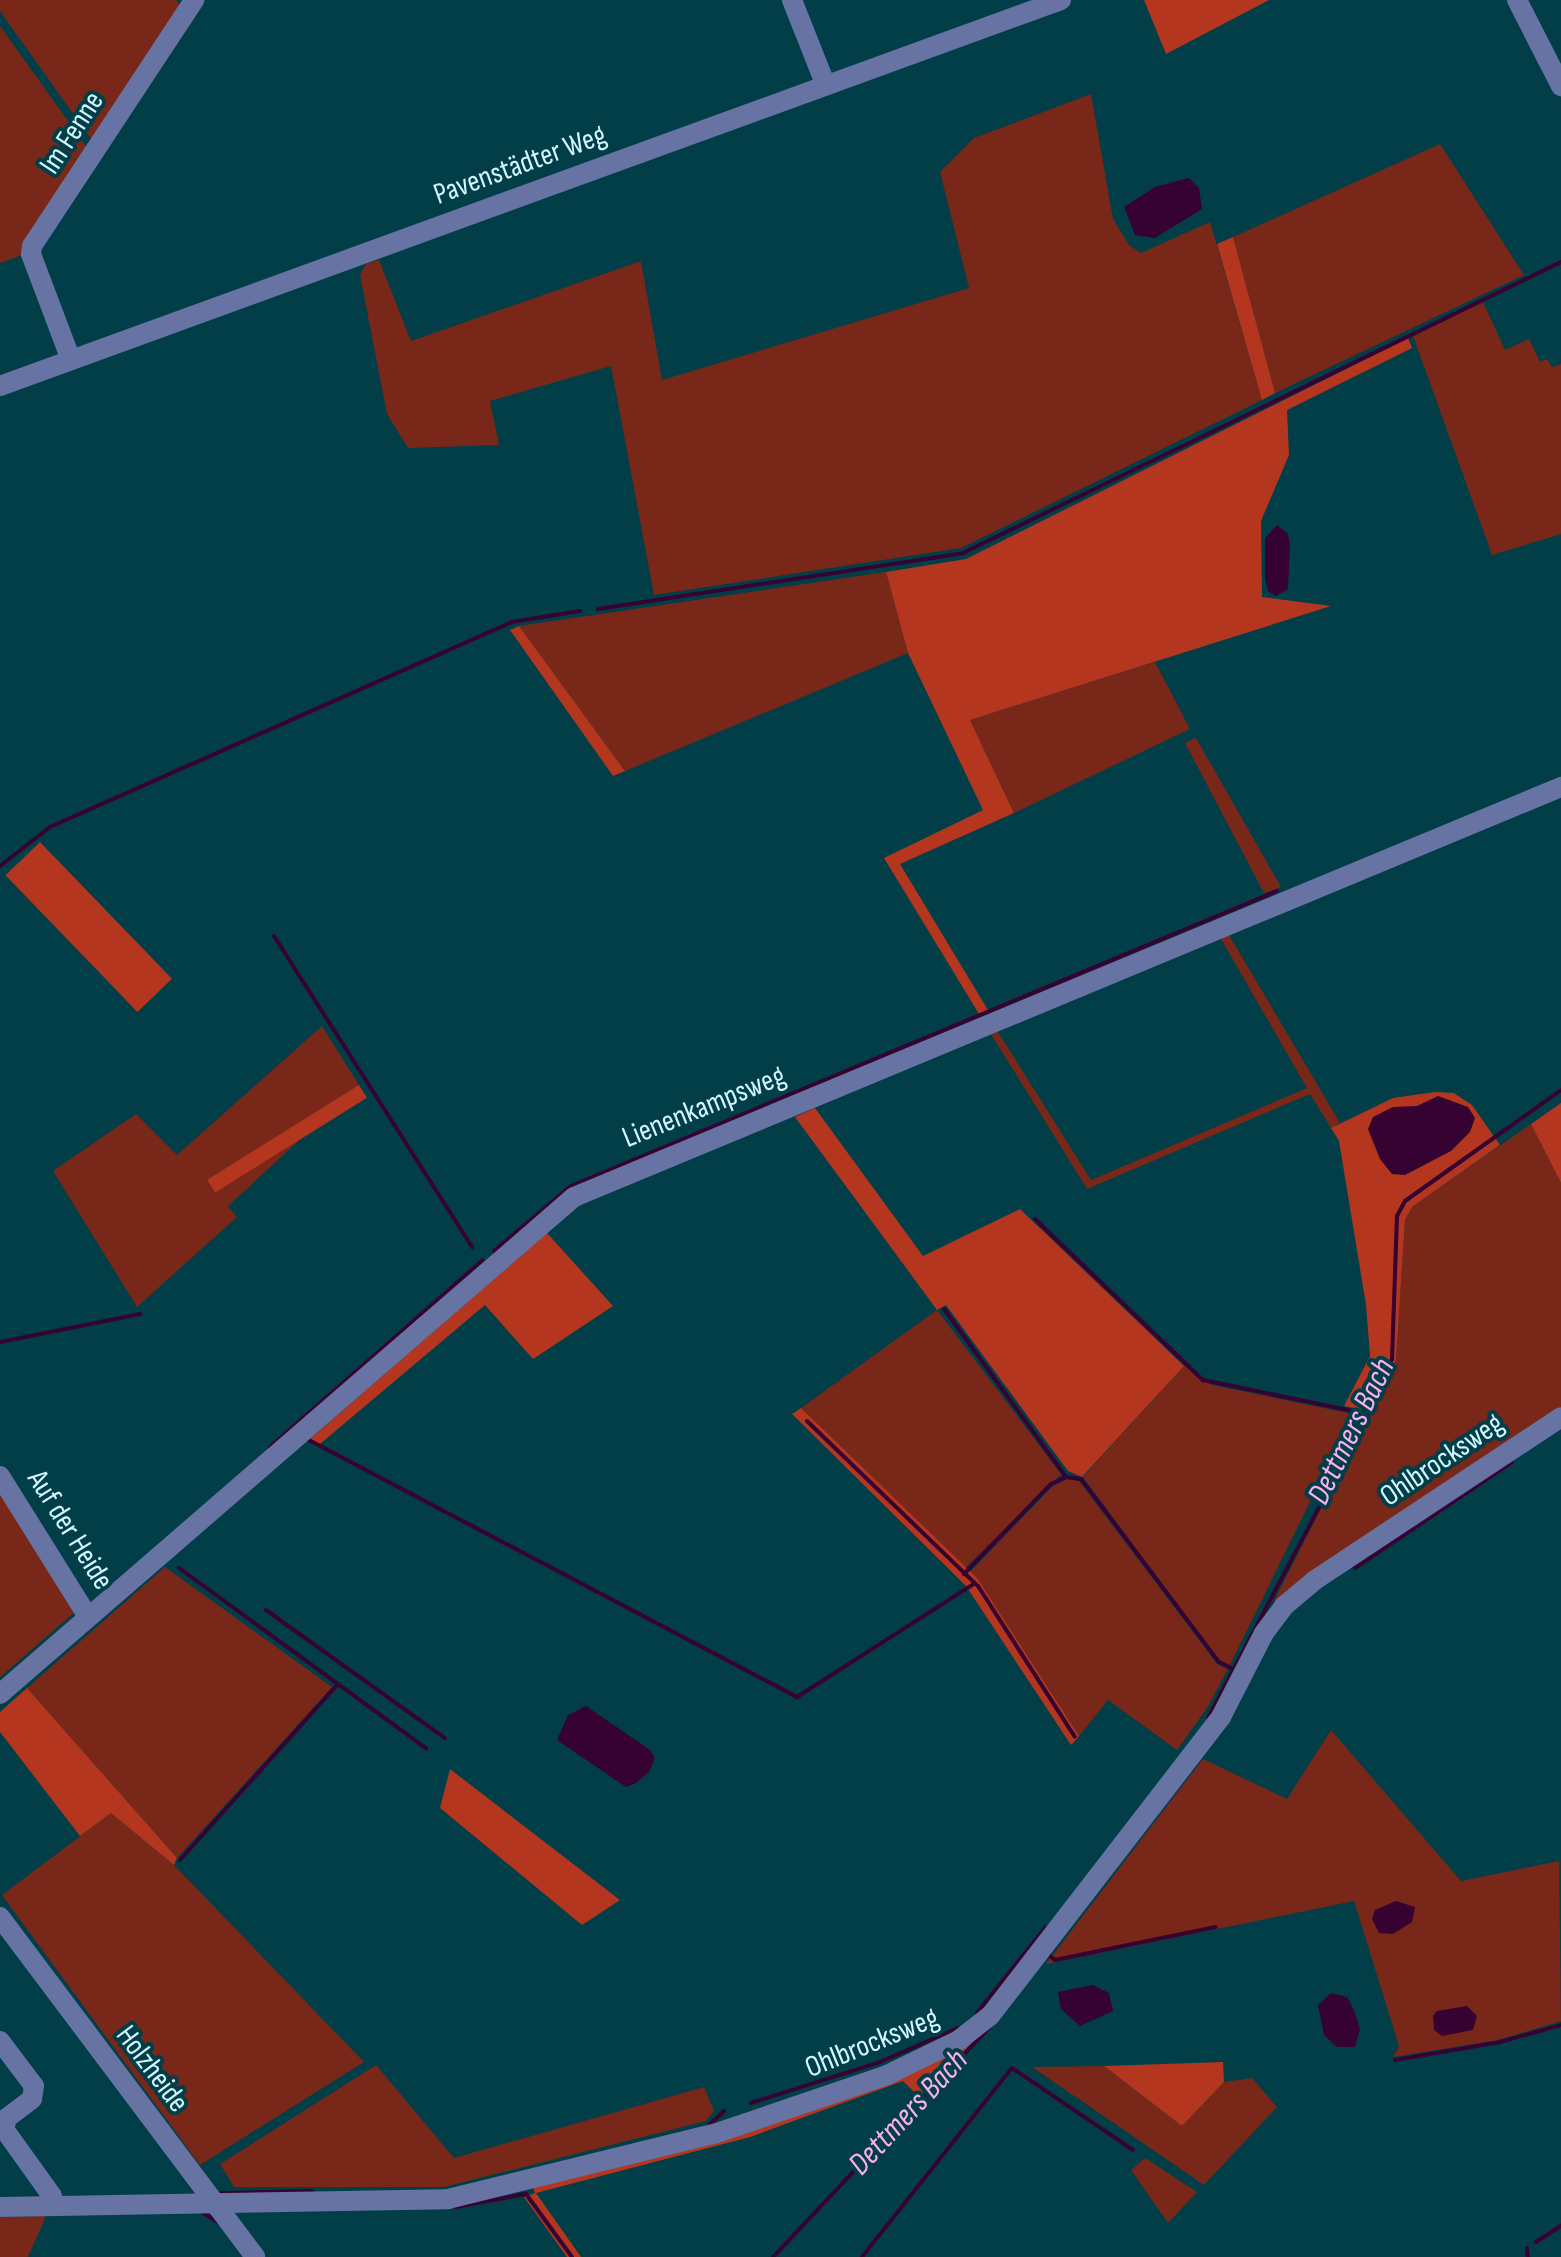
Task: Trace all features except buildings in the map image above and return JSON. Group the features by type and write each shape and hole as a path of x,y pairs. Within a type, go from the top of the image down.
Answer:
{"street":[{"name":"Im Fenne","path":"71,360 31,254 32,246 194,0"},
{"path":"792,0 826,86"},
{"name":"Pavenstädter Weg","path":"0,386 1061,0"},
{"path":"1517,0 1561,86"},
{"name":"Lienenkampsweg","path":"0,1694 574,1196 1561,787"},
{"name":"Ohlbrocksweg","path":"0,2207 448,2199 716,2133 887,2075 958,2040 990,2016 1221,1716 1264,1633 1284,1606 1316,1580 1561,1416"},
{"name":"Auf der Heide","path":"0,1476 88,1617"},
{"name":"Holzheide","path":"0,1917 256,2257"},
{"path":"0,2040 34,2086 32,2100 7,2118 4,2130 52,2196 53,2206"}],"shaded area":[{"path":"0,0 176,0 184,10 96,146 0,11"},
{"path":"1144,0 1269,0 1166,54"},
{"path":"0,26 91,153 25,254 0,263"},
{"path":"1091,94 1113,219 1129,245 1141,253 1210,222 1262,400 961,548 654,595 611,366 490,401 499,445 408,448 387,414 360,275 366,264 379,260 411,341 641,261 662,380 969,288 940,172 974,138"},
{"path":"1440,144 1524,275 1275,393 1233,237"},
{"path":"1189,178 1199,188 1202,209 1155,238 1135,235 1124,207 1155,187"},
{"path":"1233,237 1275,393 1262,400 1217,244"},
{"path":"1483,302 1505,350 1529,339 1540,362 1547,359 1552,367 1561,364 1561,534 1492,555 1413,336"},
{"path":"1408,338 1412,348 1287,410 1289,455 1261,521 1262,597 1331,606 970,720 1014,813 900,864 988,1010 979,1014 884,858 983,810 908,653 886,572 966,559"},
{"path":"1277,525 1288,534 1290,545 1288,589 1276,596 1268,591 1265,580 1265,538"},
{"path":"886,572 908,653 625,771 519,626"},
{"path":"519,626 625,771 613,776 510,630"},
{"path":"1155,662 1190,729 1014,813 970,720"},
{"path":"1196,738 1281,887 1264,893 1185,743"},
{"path":"40,842 172,979 137,1012 5,875"},
{"path":"1229,935 1340,1123 1331,1128 1310,1094 1087,1189 991,1034 998,1032 1091,1180 1307,1088 1221,939"},
{"path":"322,1026 359,1085 228,1206 237,1217 137,1307 53,1171 136,1114 177,1155"},
{"path":"359,1085 367,1098 215,1193 207,1180"},
{"path":"1454,1093 1472,1105 1500,1145 1412,1207 1405,1220 1396,1360 1373,1412 1344,1406 1370,1356 1366,1305 1339,1141 1331,1128 1393,1098"},
{"path":"1438,1096 1468,1107 1475,1118 1470,1132 1451,1151 1405,1175 1392,1174 1380,1159 1368,1129 1373,1117 1393,1107 1417,1106"},
{"path":"1561,1103 1561,1183 1531,1124"},
{"path":"815,1108 923,1256 1020,1209 1184,1366 1082,1477 1068,1471 946,1305 937,1310 795,1117"},
{"path":"1531,1124 1561,1183 1561,1407 1309,1577 1279,1603 1274,1601 1396,1361 1405,1220 1412,1207"},
{"path":"547,1233 613,1306 533,1359 485,1305 320,1444 310,1439"},
{"path":"937,1310 1061,1474 965,1568 801,1408"},
{"path":"1184,1366 1212,1385 1353,1414 1230,1665 1219,1660 1083,1477"},
{"path":"801,1408 977,1578 1079,1736 1071,1745 966,1586 792,1414"},
{"path":"1067,1479 1079,1481 1217,1664 1228,1669 1207,1708 1177,1750 1108,1700 1079,1736 970,1572 1052,1487"},
{"path":"0,1492 76,1611 0,1677"},
{"path":"165,1567 332,1687 177,1858 27,1688"},
{"path":"27,1688 177,1858 174,1865 111,1813 80,1836 0,1732 0,1712"},
{"path":"586,1706 650,1750 655,1758 649,1772 636,1783 626,1787 557,1740 568,1715"},
{"path":"1331,1730 1461,1881 1559,1861 1561,2021 1498,2040 1393,2057 1399,2046 1354,1901 1046,1964 1203,1759 1287,1799"},
{"path":"450,1769 620,1900 582,1925 440,1808"},
{"path":"111,1813 174,1865 364,2062 200,2165 2,1895"},
{"path":"1396,1901 1415,1907 1412,1922 1393,1934 1379,1933 1372,1919 1375,1910"},
{"path":"1093,1985 1109,1993 1113,2011 1080,2026 1061,2009 1058,1992"},
{"path":"1331,1993 1347,1997 1353,2008 1360,2029 1355,2047 1337,2047 1324,2035 1318,2005"},
{"path":"1467,2006 1477,2016 1473,2030 1442,2036 1434,2030 1433,2016 1437,2011"},
{"path":"969,2038 973,2042 919,2097 903,2081 750,2137 536,2193 581,2257 567,2257 524,2197 535,2193 532,2185"},
{"path":"1223,2062 1224,2082 1182,2126 1104,2066"},
{"path":"376,2065 454,2158 704,2087 714,2111 706,2121 444,2187 234,2187 220,2164"},
{"path":"1104,2066 1182,2126 1224,2082 1252,2078 1277,2107 1204,2185 1032,2067"},
{"path":"1145,2158 1197,2192 1168,2223 1131,2170"},
{"path":"46,2216 28,2257 0,2257 0,2217"}],"waterway":[{"path":"598,609 963,553 1561,262"},
{"path":"0,866 50,827 512,622 580,611"},
{"path":"494,1251 571,1186 1277,891"},
{"path":"274,936 472,1247"},
{"name":"Dettmers Bach","path":"1208,1718 1368,1414 1392,1359 1397,1216 1405,1201 1561,1090"},
{"path":"1035,1219 1203,1380 1367,1414"},
{"path":"270,1447 483,1260"},
{"path":"944,1309 1066,1477"},
{"path":"0,1342 140,1314"},
{"path":"807,1421 978,1586 1075,1737"},
{"path":"307,1439 797,1697 974,1584"},
{"path":"1355,1568 1512,1462"},
{"path":"964,1574 1051,1484 1066,1477 1081,1479 1219,1662 1233,1669"},
{"path":"179,1568 426,1748"},
{"path":"266,1610 445,1738"},
{"path":"180,1860 337,1685"},
{"path":"977,2013 1046,1927"},
{"path":"1048,1954 1055,1960 1216,1927"},
{"path":"1395,2060 1500,2042 1561,2025"},
{"path":"751,2103 880,2062 958,2028"},
{"name":"Dettmers Bach","path":"773,2257 989,2028"},
{"path":"862,2257 1012,2068 1133,2150"},
{"path":"708,2126 724,2111"},
{"path":"221,2193 312,2191"},
{"path":"455,2207 526,2194 572,2257"},
{"path":"202,2212 219,2223"},
{"path":"1536,2242 1561,2226"},
{"path":"1527,2248 1528,2257"}]}
